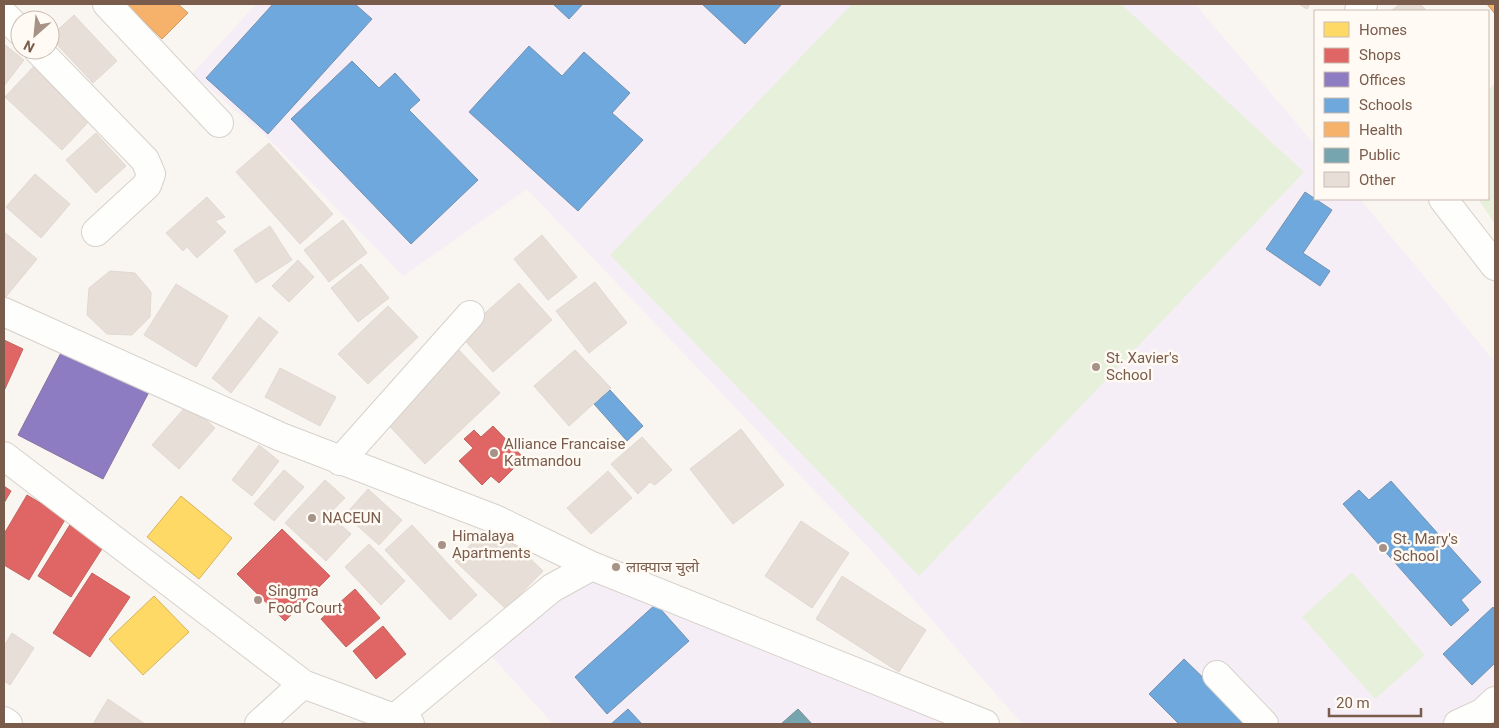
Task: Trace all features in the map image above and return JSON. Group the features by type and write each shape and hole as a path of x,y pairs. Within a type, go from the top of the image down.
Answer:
{"street":[{"path":"4,10 9,4"},
{"path":"107,4 218,123"},
{"path":"48,60 146,160 152,174 147,185 96,232"},
{"path":"1444,200 1495,266"},
{"path":"4,312 272,433 495,520 592,566 985,724"},
{"path":"340,461 470,315"},
{"path":"4,456 303,684 402,721 552,588 592,566"},
{"path":"1217,675 1264,724"},
{"path":"259,724 303,684"},
{"path":"1458,724 1482,713 1495,701"},
{"path":"4,721 8,724"}],"shaded area":[{"name":"St. Xavier's School","path":"256,4 1195,4 1314,144 1314,200 1361,200 1495,362 1495,724 1022,724 870,549 527,189 403,276 267,137 192,74"},
{"path":"599,577 955,724 553,724 486,650 491,636"}],"green space":[{"path":"852,4 1121,4 1304,172 919,576 610,255"},
{"path":"1495,84 1495,224 1479,200 1489,200 1489,89"},
{"path":"1352,572 1425,655 1375,699 1302,617"}],"building: Homes":[{"path":"181,496 232,538 199,579 147,537"},
{"path":"154,596 189,632 143,675 109,639"}],"building: Shops":[{"path":"4,340 23,349 4,391"},
{"name":"Alliance Francaise Katmandou","path":"493,426 524,458 499,483 491,476 482,485 459,461 473,448 464,439 474,430 481,437"},
{"path":"4,486 11,491 4,503"},
{"path":"27,495 66,518 29,580 4,565 4,534"},
{"path":"71,523 105,544 71,597 38,576"},
{"path":"282,529 330,576 285,621 237,574"},
{"path":"92,573 130,597 90,657 53,633"},
{"path":"355,589 380,618 346,647 321,619"},
{"path":"383,626 406,654 376,679 353,651"}],"building: Offices":[{"path":"64,347 149,392 103,479 18,435"}],"building: Schools":[{"path":"273,4 355,4 372,19 268,134 206,78"},
{"path":"553,4 583,4 569,19"},
{"path":"702,4 782,4 745,44"},
{"path":"529,46 562,76 584,52 630,93 612,113 643,140 578,211 469,112"},
{"path":"352,61 379,88 395,73 420,100 409,110 478,180 411,244 291,119"},
{"path":"1305,192 1314,200 1332,210 1303,253 1330,271 1320,286 1266,249"},
{"path":"610,390 643,426 627,441 594,404"},
{"path":"1391,481 1481,582 1461,600 1469,610 1451,626 1343,504 1359,490 1369,500"},
{"path":"656,604 689,641 607,714 575,677"},
{"path":"1493,607 1495,610 1495,663 1472,685 1443,654"},
{"path":"1184,659 1251,724 1179,724 1149,694"},
{"path":"628,709 642,724 611,724"}],"building: Health":[{"path":"126,4 178,4 188,13 162,39"},
{"path":"1487,4 1495,4 1495,14"}],"building: Public":[{"path":"798,709 812,724 781,724"}],"building: Other":[{"path":"1299,4 1310,4 1307,9"},
{"path":"1400,4 1420,4 1426,10 1392,10"},
{"path":"74,15 117,61 93,83 60,48 60,28"},
{"path":"4,44 10,49 10,60 24,60 4,86"},
{"path":"37,63 94,116 62,150 5,97"},
{"path":"96,133 126,166 96,193 66,160"},
{"path":"269,143 333,214 300,244 236,172"},
{"path":"35,174 70,204 41,238 6,207"},
{"path":"207,197 225,217 215,221 226,232 197,258 187,247 183,251 166,233"},
{"path":"343,220 367,253 329,282 304,250"},
{"path":"270,226 292,260 256,283 234,250"},
{"path":"4,232 37,259 4,299"},
{"path":"542,235 577,277 548,300 514,259"},
{"path":"298,260 314,277 289,302 272,286"},
{"path":"361,264 389,298 358,322 331,288"},
{"path":"110,271 135,273 151,292 150,317 132,335 107,334 87,315 89,288"},
{"path":"595,282 627,323 589,353 556,311"},
{"path":"519,283 552,320 493,372 460,335"},
{"path":"176,284 228,316 196,367 144,335"},
{"path":"388,306 418,337 368,384 338,354"},
{"path":"259,317 278,332 231,393 212,378"},
{"path":"456,347 500,393 425,464 381,417"},
{"path":"575,350 611,388 569,426 534,386"},
{"path":"280,368 336,397 320,426 265,397"},
{"path":"188,404 215,428 179,469 152,445"},
{"path":"741,429 784,485 733,524 690,469"},
{"path":"642,437 672,470 655,485 650,482 638,494 611,464"},
{"path":"259,445 279,461 252,496 232,480"},
{"path":"284,470 304,487 274,521 254,504"},
{"path":"608,471 632,498 591,534 567,508"},
{"name":"NACEUN","path":"325,480 345,498 329,514 351,534 326,561 285,523"},
{"path":"368,489 402,520 379,545 345,515"},
{"path":"801,521 849,553 812,608 765,576"},
{"path":"492,522 543,571 506,609 455,561"},
{"path":"412,525 477,595 450,620 385,550"},
{"path":"369,544 405,581 381,605 345,567"},
{"path":"842,576 926,630 899,672 816,619"},
{"path":"12,633 34,648 10,685 4,681 4,646"},
{"path":"108,699 145,724 93,724"}],"place":[{"name":"St. Xavier's School","path":"1096,367"},
{"name":"Alliance Francaise Katmandou","path":"494,453"},
{"name":"NACEUN","path":"312,518"},
{"name":"Himalaya Apartments","path":"442,545"},
{"name":"St. Mary's School","path":"1383,548"},
{"name":"लाक्पाज चुलो","path":"616,567"},
{"name":"Singma Food Court","path":"258,600"}]}
